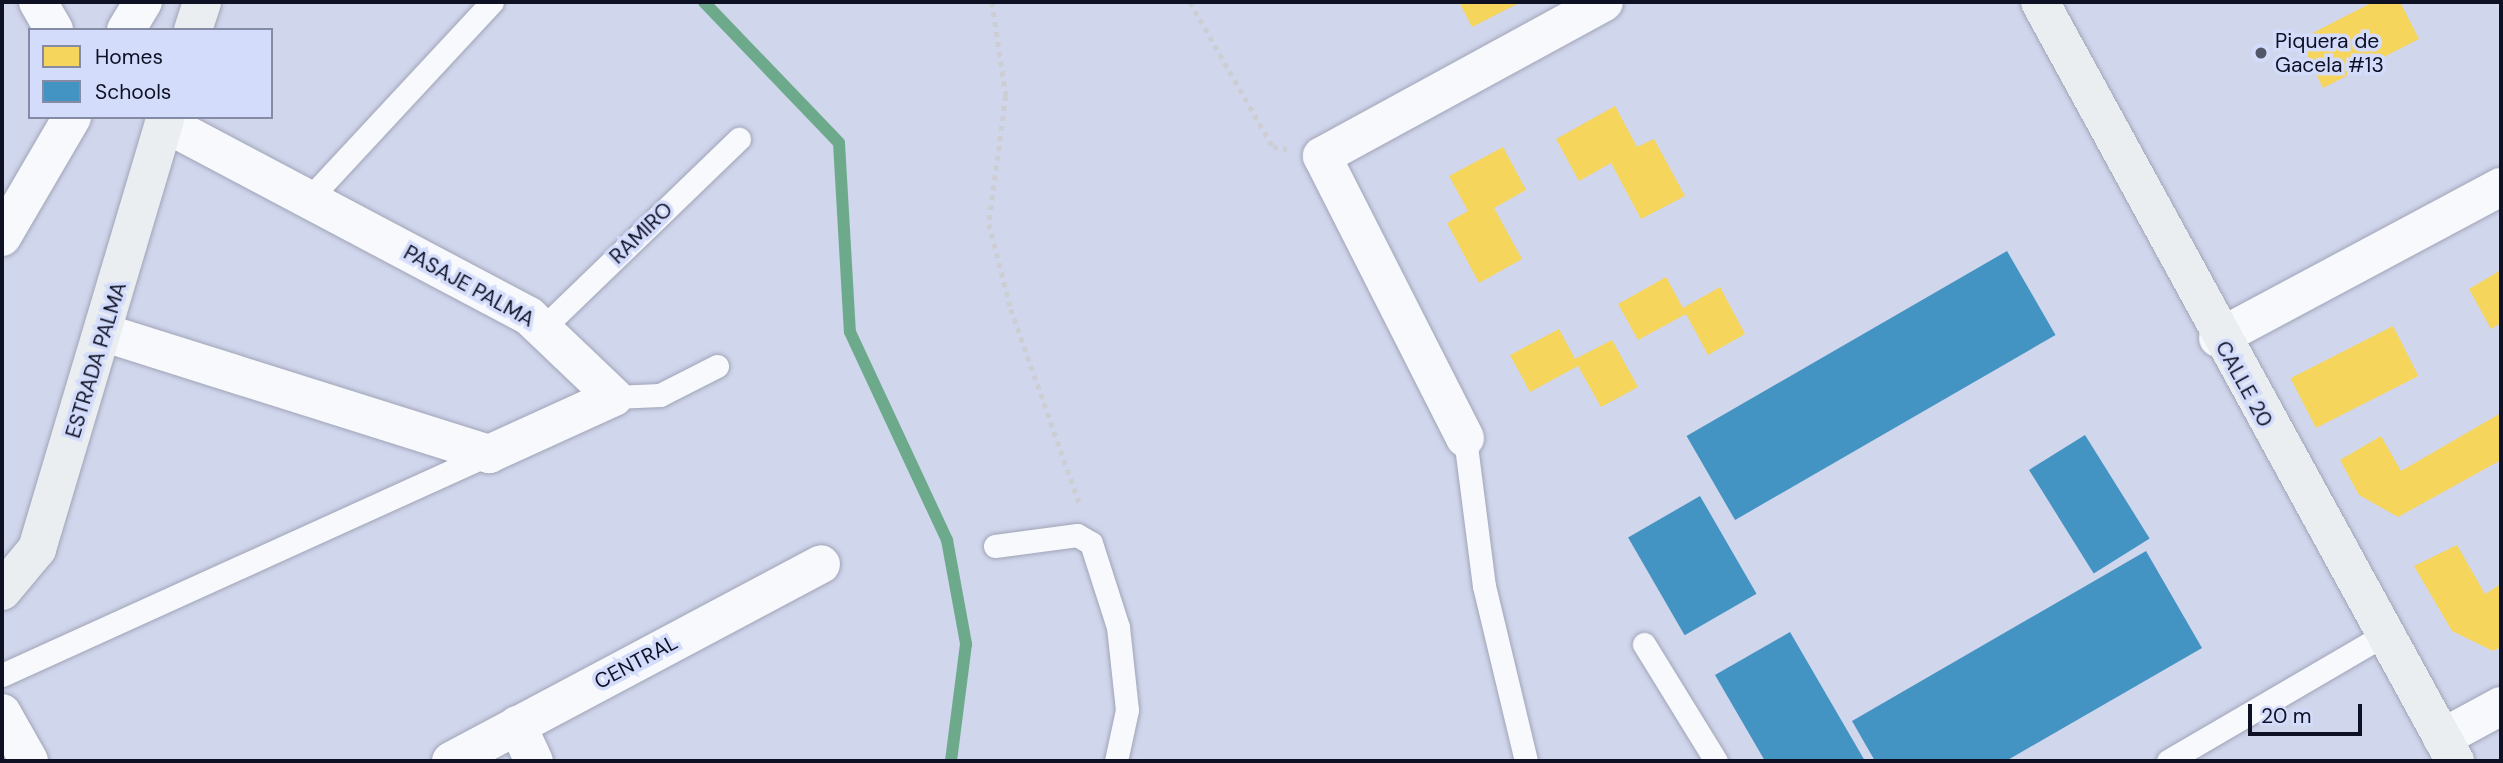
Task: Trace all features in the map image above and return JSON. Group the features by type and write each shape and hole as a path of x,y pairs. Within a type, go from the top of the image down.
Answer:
{"street":[{"path":"38,2 53,28"},
{"path":"127,28 143,2"},
{"path":"195,28 202,2"},
{"path":"1465,438 1322,156 1604,2"},
{"name":"CALLE 20","path":"2040,2 2218,338 2448,749"},
{"path":"2,237 71,119"},
{"name":"PASAJE PALMA","path":"165,120 544,327 614,397"},
{"name":"ESTRADA PALMA","path":"2,591 37,549 105,333 165,120"},
{"path":"2218,338 2501,187"},
{"path":"105,333 489,454 614,397"},
{"name":"CENTRAL","path":"451,761 821,564"},
{"path":"2448,749 2501,706"},
{"path":"2,713 29,761"},
{"path":"517,725 534,761"}],"lane":[{"path":"308,200 492,2"},
{"name":"RAMIRO","path":"544,327 739,139"},
{"path":"614,397 660,395 717,366"},
{"path":"1465,438 1484,586 1526,761"},
{"path":"2,675 489,454"},
{"path":"995,546 1077,535 1091,543 1118,626 1127,710 1116,761"},
{"path":"2168,761 2384,635"},
{"path":"1644,644 1716,761"}],"path":[{"path":"992,2 1006,96 989,224 1011,309 1063,443 1091,543"},
{"path":"1190,2 1273,147 1322,156"}],"building: Homes":[{"path":"1459,2 1521,2 1472,27"},
{"path":"2373,2 2400,2 2419,39 2323,88 2299,40"},
{"path":"1615,106 1637,147 1654,139 1685,196 1641,219 1611,163 1579,181 1556,139"},
{"path":"1503,147 1526,190 1494,208 1522,259 1479,283 1447,223 1468,211 1449,176"},
{"path":"2501,270 2501,323 2491,329 2469,289"},
{"path":"1666,277 1683,308 1720,287 1745,334 1708,355 1686,314 1638,340 1618,304"},
{"path":"2393,326 2418,376 2316,428 2291,378"},
{"path":"1559,329 1575,359 1612,340 1638,387 1601,407 1578,366 1530,392 1510,355"},
{"path":"2501,413 2501,460 2398,517 2359,495 2340,460 2381,436 2401,471"},
{"path":"2457,545 2485,594 2501,584 2501,647 2493,651 2452,631 2414,566"}],"building: Schools":[{"path":"2007,251 2056,335 1735,520 1687,436"},
{"path":"2085,435 2150,538 2094,573 2029,470"},
{"path":"1700,496 1756,594 1685,635 1628,538"},
{"path":"2146,551 2202,648 2006,761 1875,761 1852,721"},
{"path":"1790,632 1865,761 1765,761 1715,675"}],"waterway":[{"path":"704,2 839,143 850,332 947,540 966,644 951,761"}],"place":[{"name":"Piquera de Gacela #13","path":"2261,53"}]}
